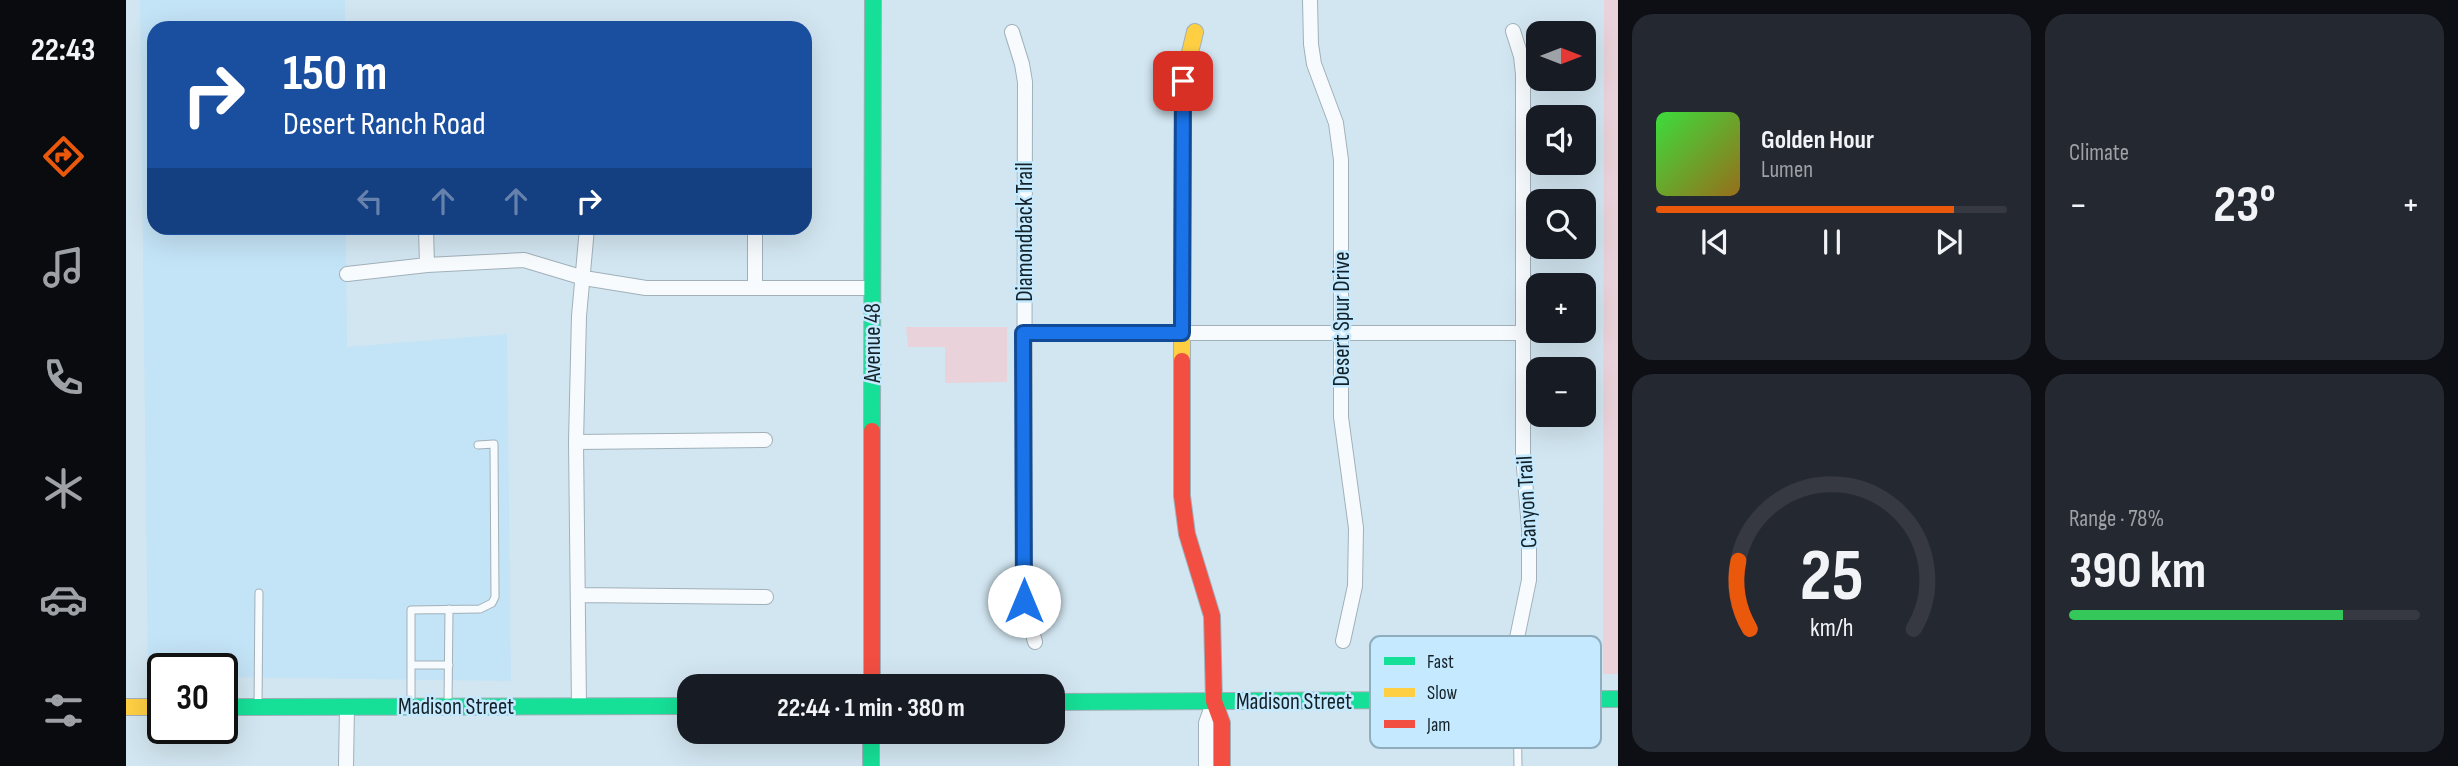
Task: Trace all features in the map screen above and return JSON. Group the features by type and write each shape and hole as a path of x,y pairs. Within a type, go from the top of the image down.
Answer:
{"main road":[{"name":"Avenue 48","path":"872,674 873,0"},
{"path":"1195,32 1183,81 1182,509 1194,560 1212,615 1214,701 1222,723 1214,765"},
{"name":"Madison Street","path":"1065,702 1370,700"},
{"name":"Madison Street","path":"238,707 677,706"},
{"path":"126,707 147,707"},
{"path":"871,766 872,744"}],"street":[{"name":"Desert Spur Drive","path":"1310,0 1314,64 1340,141 1341,417 1356,528 1355,586 1343,641"},
{"name":"Canyon Trail","path":"1513,31 1521,56 1523,74 1523,455 1529,528 1529,580 1517,636"},
{"name":"Diamondback Trail","path":"1012,32 1022,64 1024,82 1024,601 1035,642"},
{"path":"426,235 427,265"},
{"path":"579,706 576,442 579,316 587,235"},
{"path":"755,235 755,287"},
{"path":"347,274 427,265 524,260 584,278 646,288 872,288"},
{"path":"1023,333 1524,333"},
{"path":"576,442 765,440"},
{"path":"578,595 766,597"},
{"path":"346,766 347,707"}],"lane":[{"path":"411,706 411,610 480,608 492,603 495,597 494,444 478,445"},
{"path":"258,707 260,593"},
{"path":"448,706 449,609"},
{"path":"411,665 449,666"},
{"path":"1518,748 1518,766"}],"shaded area":[{"path":"140,0 345,0 345,21 147,21 147,235 346,235 347,347 507,334 511,681 238,677 238,653 148,653"},
{"path":"1604,0 1618,0 1618,674 1603,674"},
{"path":"906,327 1007,327 1007,382 945,383 945,347 908,347"}],"traffic: fast":[{"path":"872,431 873,0"},
{"path":"1601,699 1618,699"},
{"path":"1065,702 1370,700"},
{"path":"238,707 677,706"},
{"path":"871,744 871,766"}],"traffic: slow":[{"path":"1182,361 1183,81 1195,32"},
{"path":"126,707 147,707"}],"traffic: jam":[{"path":"1182,361 1182,496 1187,534 1212,616 1214,701 1222,723 1222,766"},
{"path":"872,431 872,674"}],"route":[{"path":"1024,601 1023,333 1182,333 1183,81"}]}
